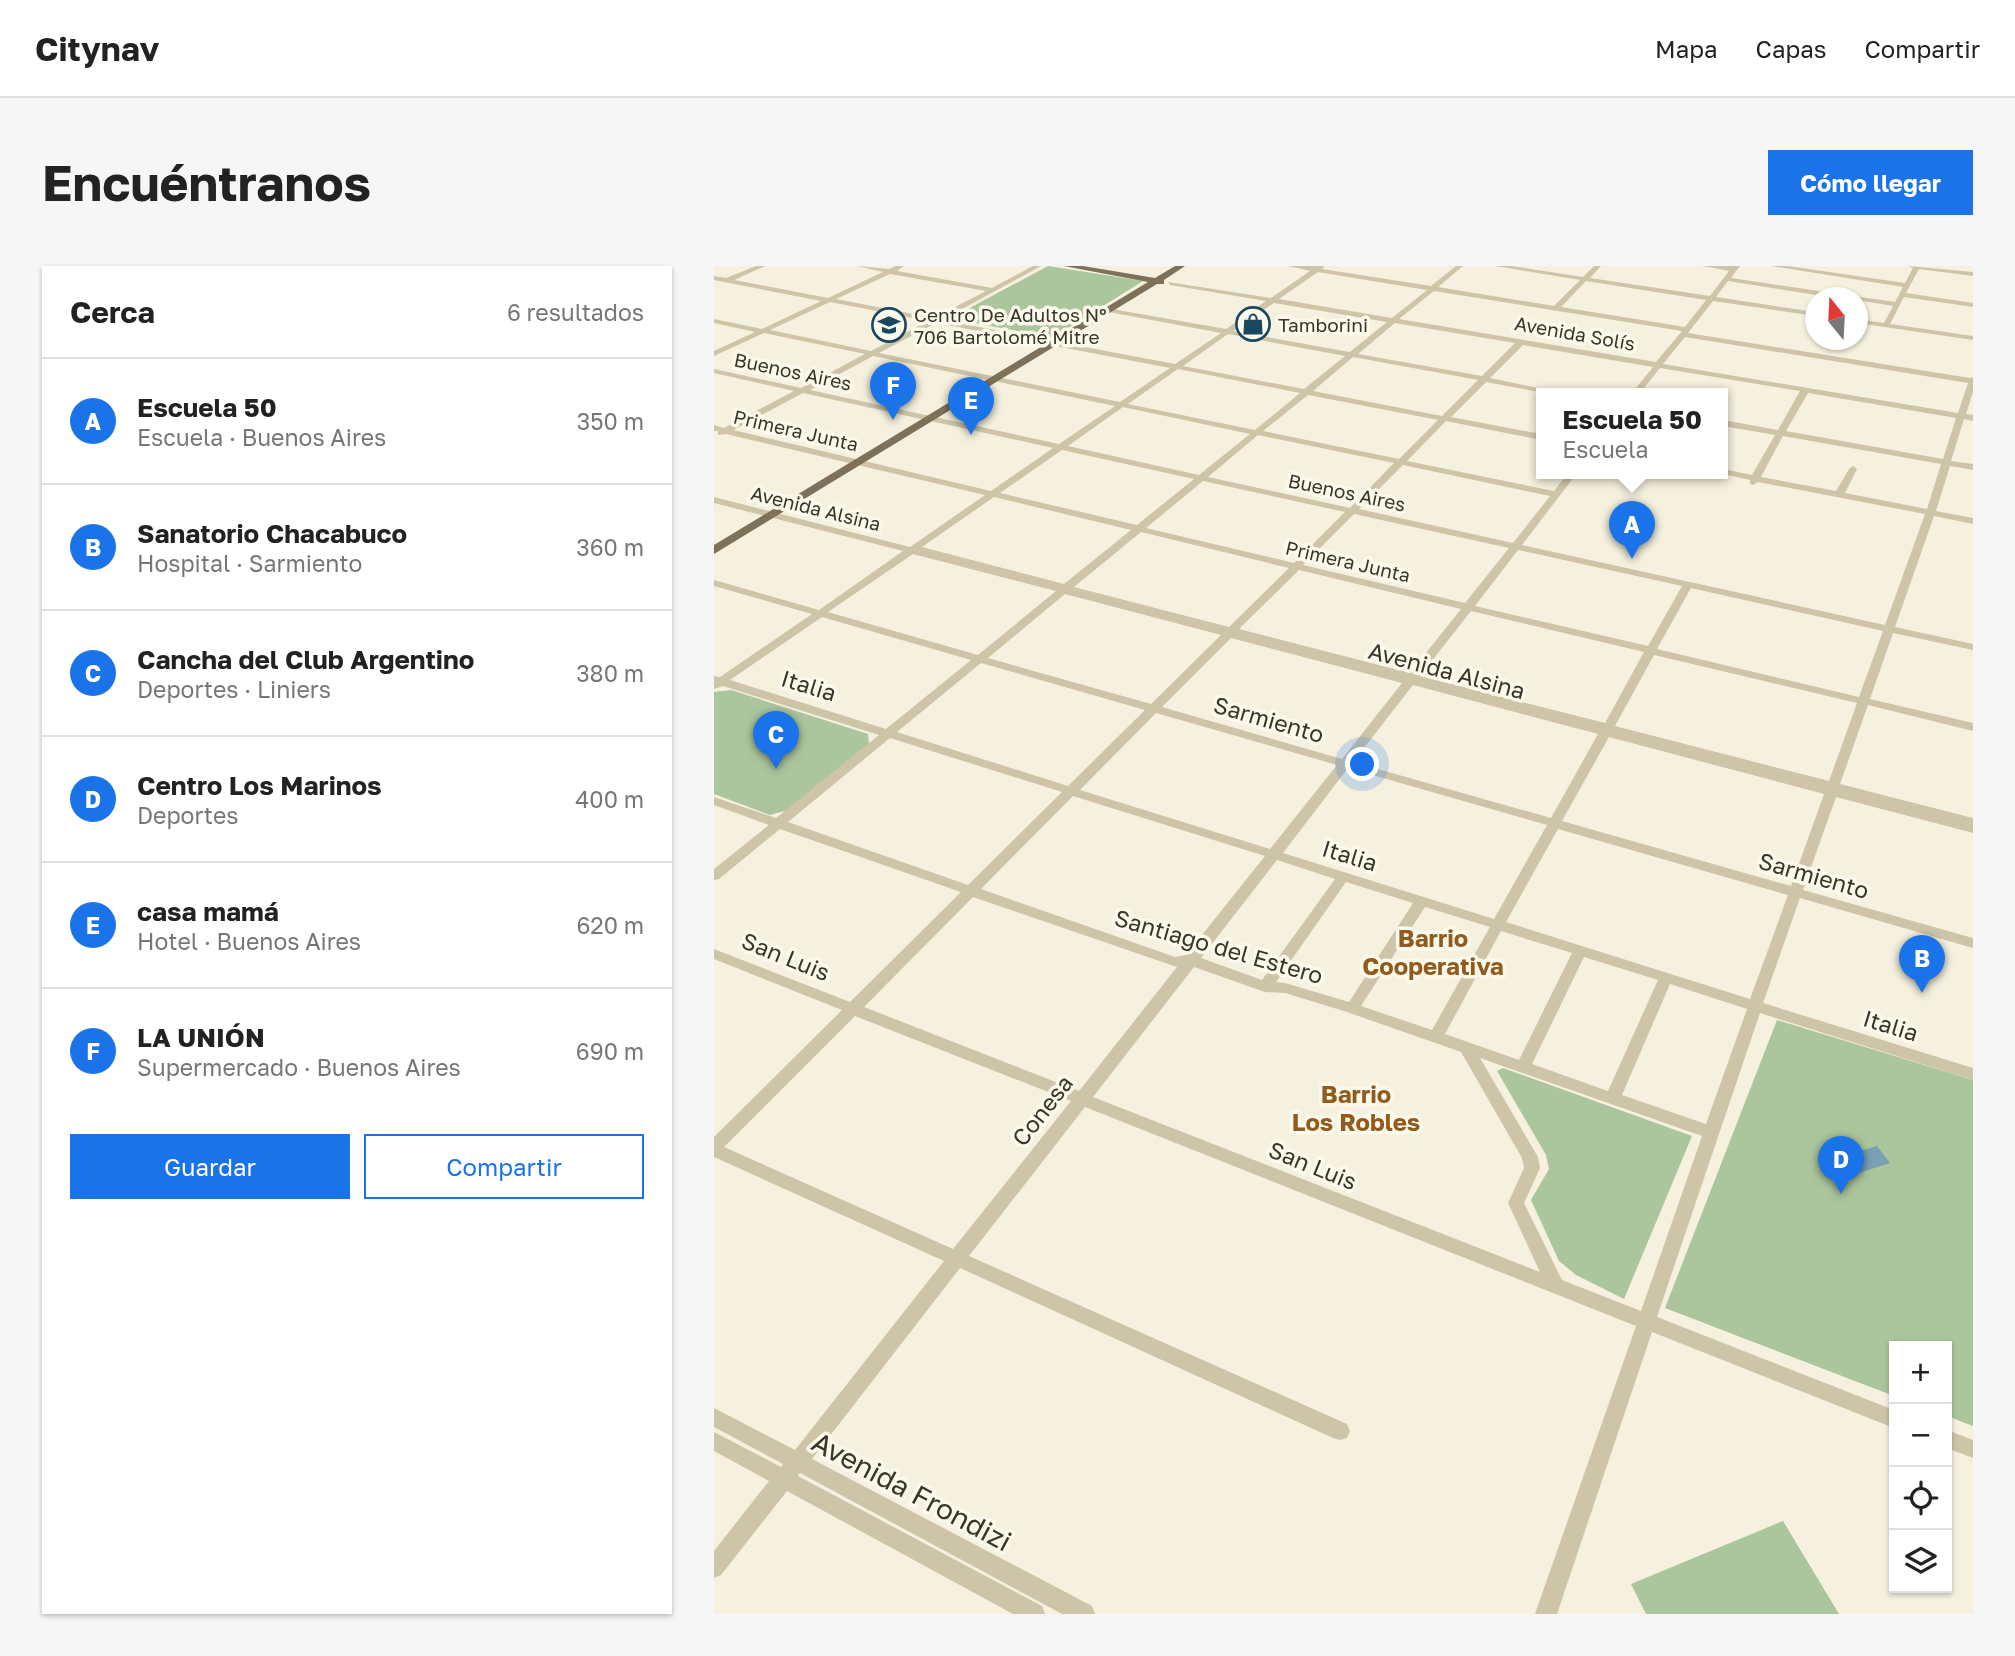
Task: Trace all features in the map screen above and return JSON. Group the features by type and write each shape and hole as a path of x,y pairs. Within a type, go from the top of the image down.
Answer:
{"main road":[{"name":"Avenida Solís","path":"1068,266 1161,280"},
{"name":"Avenida Solís","path":"1083,266 1161,280"},
{"path":"1054,342 1181,266"},
{"path":"714,550 854,461 1161,280"},
{"path":"714,541 767,514"}],"street":[{"path":"714,286 762,266"},
{"path":"860,266 993,290"},
{"path":"714,354 901,266"},
{"path":"714,437 720,430 802,391 1038,266"},
{"path":"1292,266 1319,268 1432,289 1557,307 1684,332 1973,380 1930,513 1755,1006 1546,1614"},
{"path":"714,876 1460,266"},
{"path":"1498,266 1805,313"},
{"path":"1557,307 1598,266"},
{"path":"1706,266 1735,268"},
{"path":"1774,266 1825,270 1907,285"},
{"path":"1911,266 1973,274"},
{"path":"1886,325 1917,267"},
{"path":"716,682 1319,268"},
{"path":"1640,388 1735,268"},
{"path":"1814,287 1825,270"},
{"path":"714,278 1536,436"},
{"path":"1726,279 1805,290"},
{"name":"Avenida Solís","path":"1161,280 1973,418"},
{"path":"1902,295 1973,305"},
{"path":"1797,312 1805,300"},
{"path":"1868,300 1897,304"},
{"path":"1109,310 1536,389"},
{"path":"714,321 1556,494"},
{"path":"1868,323 1973,338"},
{"path":"1339,1431 955,1261 714,1148 1521,342"},
{"name":"Buenos Aires","path":"714,371 1973,647"},
{"path":"1753,480 1805,390"},
{"path":"1728,424 1973,467"},
{"name":"Primera Junta","path":"720,430 1973,727"},
{"path":"1839,495 1853,470"},
{"path":"1728,473 1973,521"},
{"name":"Conesa","path":"714,1568 1568,479"},
{"name":"Avenida Alsina","path":"714,500 1832,789 1973,829"},
{"name":"Sarmiento","path":"714,583 1973,943"},
{"path":"1436,1037 1688,584"},
{"name":"Italia","path":"716,682 1973,1074"},
{"name":"Avenida Alsina","path":"1832,789 1973,822"},
{"name":"Santiago del Estero","path":"714,801 1174,962 1190,960 1265,987 1286,988 1352,1008 1713,1133"},
{"path":"1265,987 1343,877"},
{"path":"1352,1008 1421,902"},
{"path":"1523,1067 1580,952"},
{"name":"San Luis","path":"714,954 1647,1324 1889,1417"},
{"path":"1613,1098 1665,978"},
{"path":"1466,1047 1530,1157 1532,1167 1516,1203 1557,1288"},
{"name":"Avenida Frondizi","path":"714,1418 1084,1614"},
{"name":"Avenida Frondizi","path":"714,1441 1034,1614"},
{"path":"1952,1441 1973,1450"}],"green space":[{"path":"1048,266 1143,281 1052,338 951,318"},
{"path":"731,690 868,734 869,744 788,810 770,815 714,794 714,692"},
{"path":"1777,1020 1973,1080 1973,1426 1952,1418 1952,1341 1889,1341 1889,1394 1665,1308"},
{"path":"1503,1068 1692,1136 1624,1299 1576,1275 1559,1261 1531,1200 1549,1169 1546,1155 1497,1071"},
{"path":"1783,1521 1839,1614 1646,1614 1631,1584"}],"water":[{"path":"1877,1146 1890,1163 1846,1177 1833,1159"}],"place":[{"name":"Tamborini","path":"1253,324"},
{"name":"Centro De Adultos Nº 706 Bartolomé Mitre","path":"889,325"},
{"name":"LA UNIÓN","path":"893,420"},
{"name":"casa mamá","path":"971,435"},
{"name":"Escuela 50","path":"1632,559"},
{"name":"Cancha del Club Argentino","path":"776,769"},
{"name":"Sanatorio Chacabuco","path":"1922,993"},
{"name":"Centro Los Marinos","path":"1841,1194"}],"district":[{"name":"Barrio Cooperativa","path":"1433,951"},
{"name":"Barrio Los Robles","path":"1356,1107"}]}
